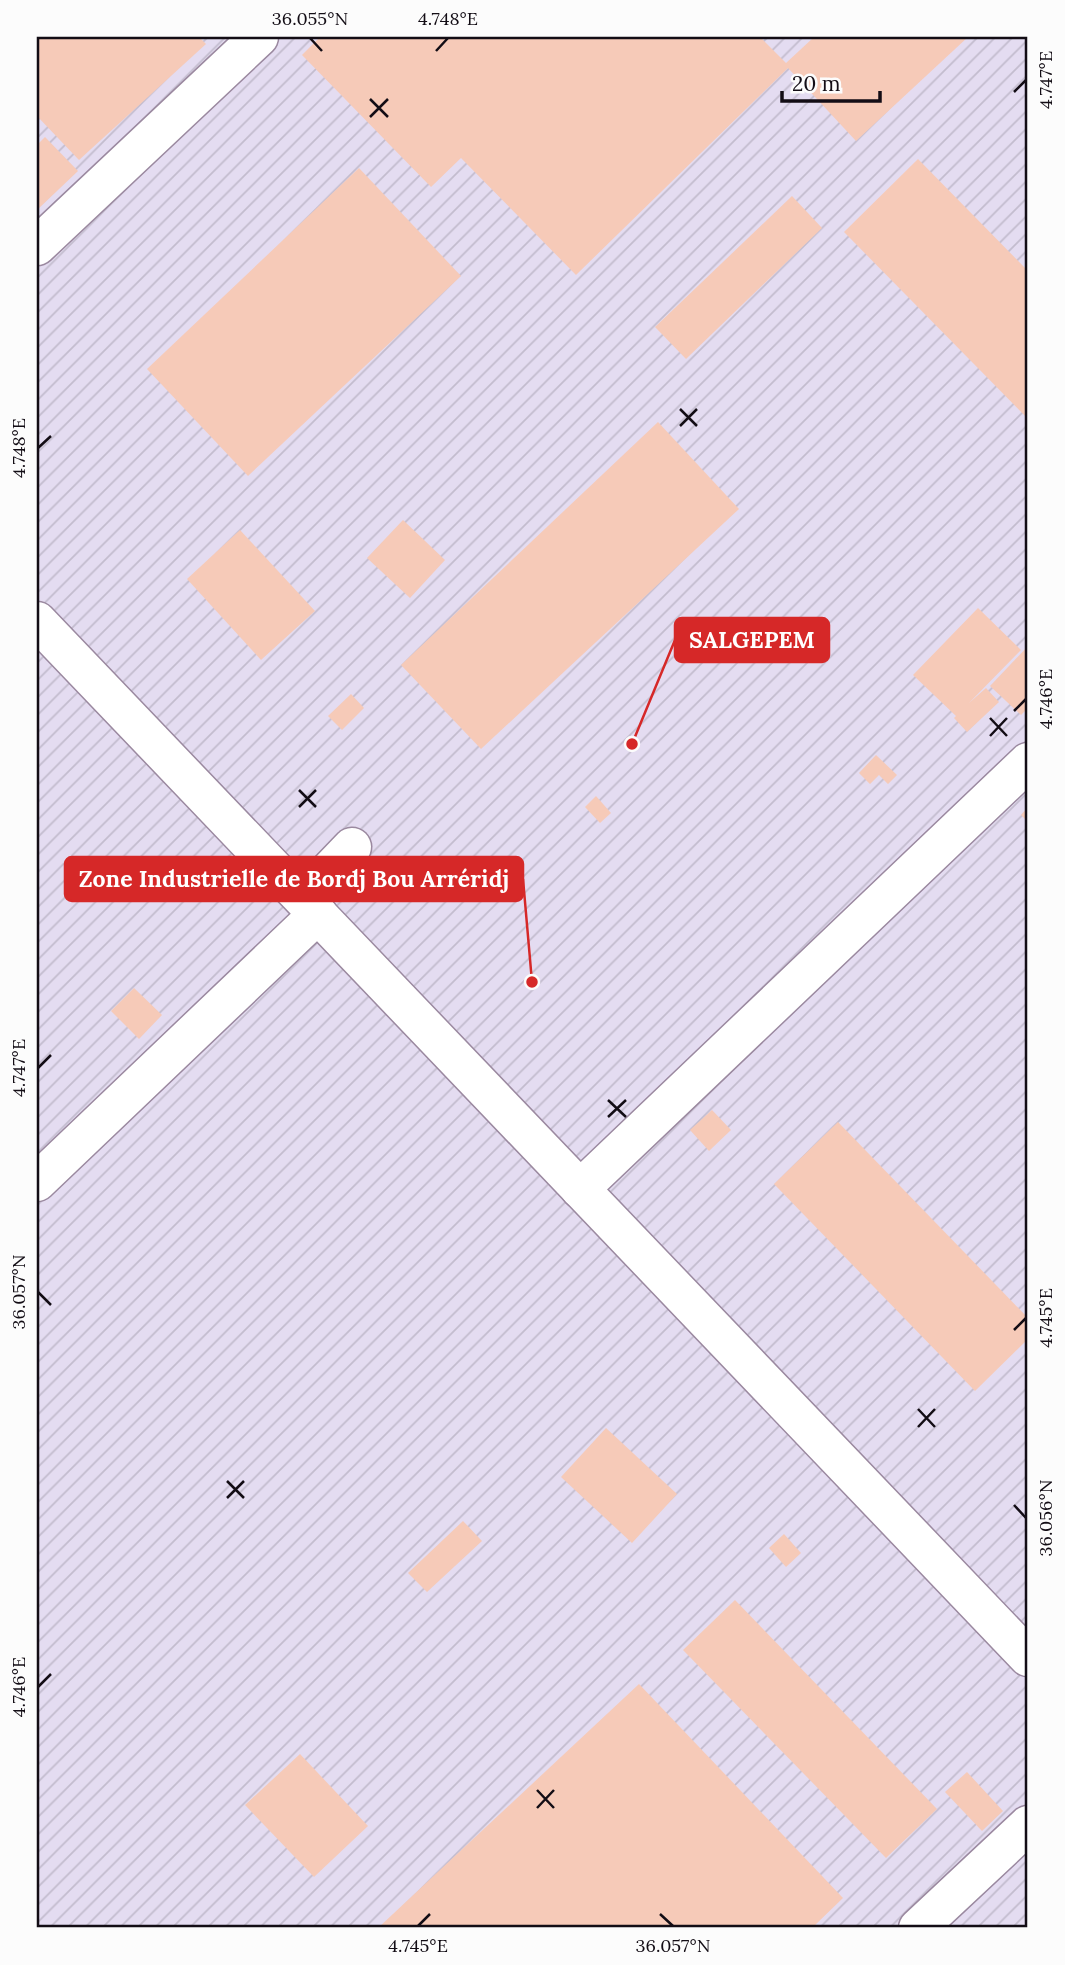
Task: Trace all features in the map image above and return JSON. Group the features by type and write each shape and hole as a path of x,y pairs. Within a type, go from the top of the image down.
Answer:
{"main road":[{"path":"37,246 259,37"},
{"path":"37,621 1028,1657"},
{"path":"580,1189 785,976 1028,762"},
{"path":"37,1182 310,906 352,847"},
{"path":"918,1928 1028,1825"}],"shaded area":[{"path":"37,37 1028,37 1028,1928 37,1928"}],"building":[{"path":"37,37 199,37 206,44 79,160 37,116"},
{"path":"320,37 760,37 786,63 814,37 968,37 856,141 788,68 576,275 461,158 431,187 302,55"},
{"path":"45,137 78,171 37,210 37,145"},
{"path":"918,159 1028,271 1028,419 844,232"},
{"path":"359,168 461,276 248,476 147,369"},
{"path":"792,196 822,228 686,359 655,327"},
{"path":"658,422 739,509 481,749 401,665"},
{"path":"403,520 445,560 410,598 367,558"},
{"path":"240,530 315,611 261,660 187,579"},
{"path":"978,608 1021,650 969,703 986,688 999,702 967,732 954,718 956,716 913,675"},
{"path":"1028,646 1028,708 1021,715 990,686"},
{"path":"351,694 364,708 342,730 328,716"},
{"path":"876,755 897,775 888,784 879,775 870,784 859,773"},
{"path":"596,796 611,813 600,823 585,807"},
{"path":"1028,807 1028,822 1021,815"},
{"path":"134,988 162,1015 139,1039 111,1011"},
{"path":"712,1110 731,1130 709,1151 690,1130"},
{"path":"838,1122 1028,1318 1028,1339 975,1391 774,1184"},
{"path":"606,1428 677,1494 632,1543 561,1477"},
{"path":"463,1521 482,1541 427,1592 408,1573"},
{"path":"784,1534 801,1553 786,1567 769,1548"},
{"path":"735,1600 937,1809 886,1858 683,1650"},
{"path":"639,1684 843,1898 812,1928 378,1928"},
{"path":"300,1754 368,1826 314,1877 245,1805"},
{"path":"967,1772 1003,1811 982,1831 945,1792"}],"place":[{"name":"SALGEPEM","path":"632,744"},
{"name":"Zone Industrielle de Bordj Bou Arréridj","path":"532,982"}]}
